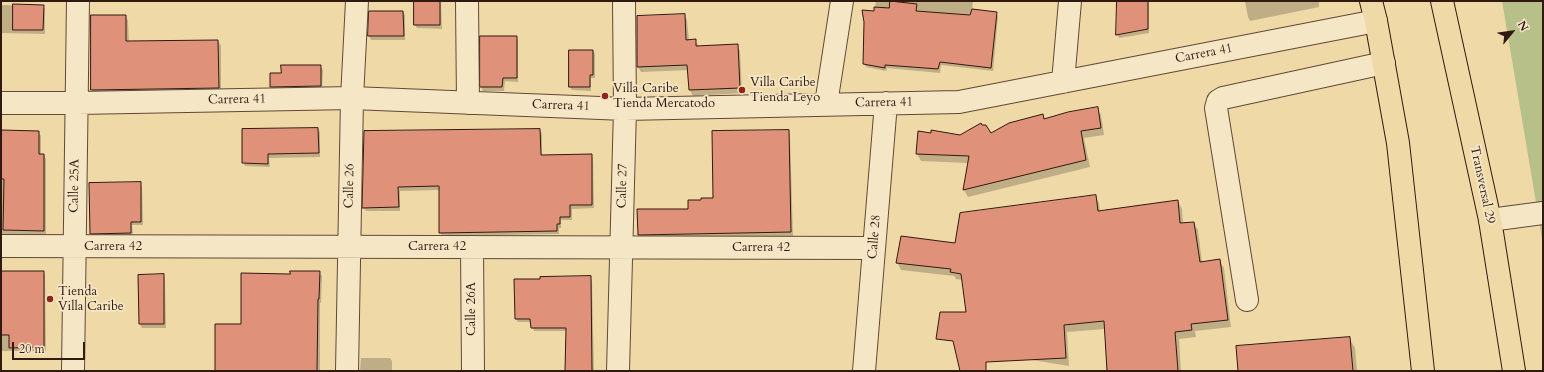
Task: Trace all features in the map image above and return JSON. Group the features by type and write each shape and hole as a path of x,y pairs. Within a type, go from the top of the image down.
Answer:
{"highway":[{"name":"Transversal 29","path":"1442,1 1490,220 1514,371"},
{"path":"1374,11 1398,143 1424,371"}],"street":[{"name":"Calle 25A","path":"73,371 78,1"},
{"name":"Calle 26","path":"347,371 352,98 357,1"},
{"path":"467,1 468,103"},
{"name":"Calle 27","path":"618,371 625,109 624,1"},
{"path":"826,104 842,1"},
{"path":"1063,82 1070,1"},
{"name":"Carrera 41","path":"1,103 352,98 625,109 959,102 1063,82 1374,11"},
{"path":"1247,300 1216,108 1218,101 1224,98 1384,62"},
{"name":"Calle 28","path":"864,371 886,103"},
{"path":"1490,220 1541,213"},
{"name":"Carrera 42","path":"1,246 874,248"},
{"name":"Calle 26A","path":"472,247 473,371"}],"green space":[{"path":"1502,1 1543,1 1543,246 1538,214"}],"building":[{"path":"414,1 440,1 440,25 414,25"},
{"path":"890,1 917,4 916,11 970,15 972,9 997,12 991,68 940,62 938,69 885,65 885,68 863,64 864,22 862,10 874,11 874,7 889,8"},
{"path":"1117,1 1148,1 1148,29 1116,35"},
{"path":"13,4 44,5 43,30 13,30"},
{"path":"369,11 403,11 404,36 368,36"},
{"path":"685,14 686,40 696,39 696,46 738,44 740,88 689,90 687,65 637,67 637,16"},
{"path":"91,15 126,15 126,41 218,40 219,88 91,90"},
{"path":"480,36 517,36 517,78 503,78 502,87 480,87"},
{"path":"569,50 593,50 593,75 590,75 590,87 569,87"},
{"path":"281,65 321,65 321,86 270,87 270,73 281,73"},
{"path":"1098,107 1101,128 1081,131 1086,160 963,190 969,156 916,154 918,131 931,133 931,130 960,135 981,123 982,125 986,125 991,133 1009,123 1043,114 1044,119 1068,112"},
{"path":"318,128 319,153 268,154 268,164 242,163 242,129"},
{"path":"540,129 541,155 592,154 592,205 570,205 570,217 560,217 560,224 557,224 557,231 439,233 439,186 398,187 399,207 362,208 364,131"},
{"path":"1,130 39,131 39,154 44,154 44,231 3,230 4,179 1,179"},
{"path":"789,130 791,232 638,235 637,209 688,209 688,200 713,198 712,131"},
{"path":"141,182 141,222 131,222 131,233 90,234 89,183"},
{"path":"1096,195 1098,211 1178,200 1180,223 1194,222 1200,262 1220,259 1228,320 1191,324 1192,330 1175,332 1178,371 1107,371 1104,321 1064,325 1066,358 986,362 986,371 960,371 953,341 936,339 940,312 966,312 961,274 950,272 951,269 896,263 901,236 955,243 960,213"},
{"path":"1,271 44,271 44,347 9,348 9,335 1,335"},
{"path":"290,271 320,271 317,371 215,371 215,324 241,324 241,273 290,274"},
{"path":"164,274 164,324 139,324 138,275"},
{"path":"591,276 592,371 565,371 566,328 531,328 530,319 515,319 514,279"},
{"path":"1350,337 1353,371 1238,371 1236,346"}],"place":[{"name":"Villa Caribe Tienda Leyo","path":"742,90"},
{"name":"Villa Caribe Tienda Mercatodo","path":"605,96"},
{"name":"Tienda Villa Caribe","path":"50,299"}]}
